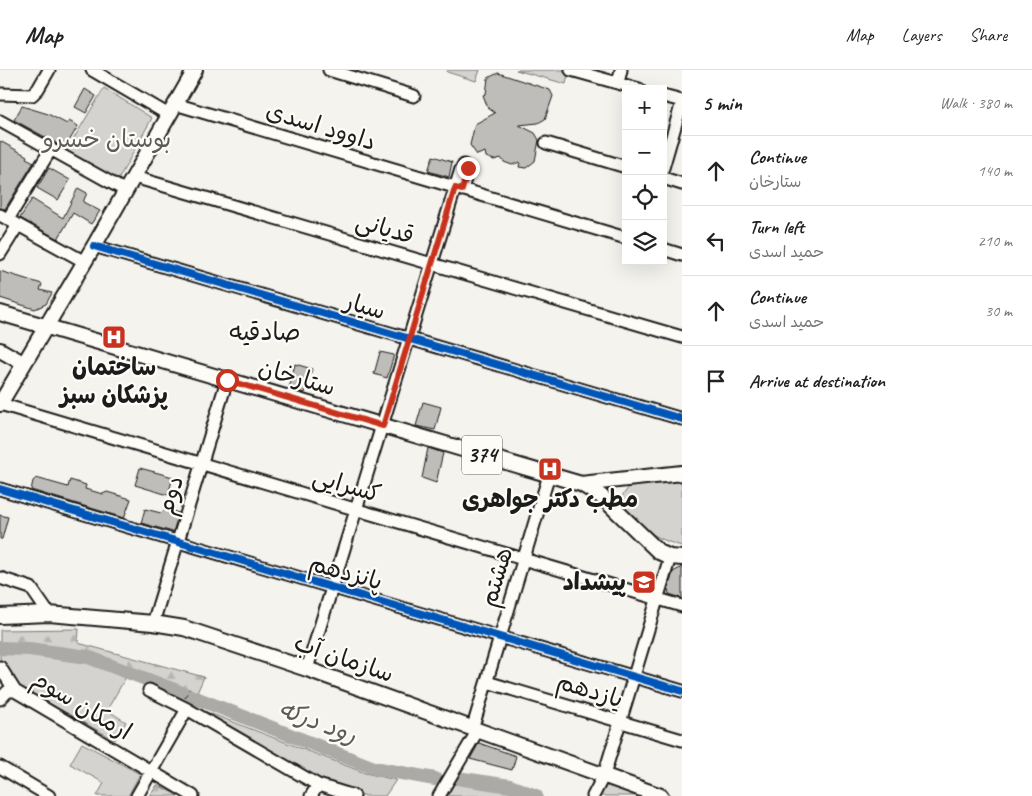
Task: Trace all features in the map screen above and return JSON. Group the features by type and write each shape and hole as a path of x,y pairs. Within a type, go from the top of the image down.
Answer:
{"main road":[{"path":"0,404 85,262 194,70"},
{"name":"ستارخان","path":"0,313 581,484"},
{"path":"0,350 23,363"},
{"path":"581,484 682,473"},
{"path":"581,484 601,496 659,552 676,558"},
{"name":"سازمان آب","path":"0,616 48,614 153,623 208,636 477,725 661,796"}],"street":[{"path":"0,94 32,95 48,70"},
{"name":"داوود اسدی","path":"92,70 172,110 458,189 622,237"},
{"path":"329,70 414,96"},
{"path":"571,70 625,85"},
{"path":"618,83 622,70"},
{"path":"667,97 682,102 667,154"},
{"path":"0,121 126,191"},
{"path":"546,143 622,166"},
{"path":"0,254 9,220 51,149"},
{"name":"قدیانی","path":"134,177 682,337"},
{"path":"667,179 682,184"},
{"path":"307,669 458,189"},
{"path":"9,220 85,262"},
{"name":"سیار","path":"94,246 682,419"},
{"path":"667,250 682,255"},
{"name":"دوم","path":"153,623 227,380"},
{"name":"کسرایی","path":"0,404 682,606"},
{"name":"هشتم","path":"439,796 477,725 487,682 549,475"},
{"name":"پانزدهم","path":"0,489 682,691"},
{"path":"594,796 604,775 657,599 676,558"},
{"path":"0,578 31,588 48,614"},
{"name":"ارمکان سوم","path":"0,667 15,692 193,796"},
{"name":"یازدهم","path":"487,682 682,740"},
{"path":"150,690 185,705 318,785 354,796"},
{"path":"0,699 8,691 15,692"},
{"path":"137,796 185,705"},
{"path":"0,767 49,796"},
{"path":"311,796 318,785"}],"path":[{"path":"185,705 189,689"}],"green space":[{"path":"448,70 480,70 476,81 447,72"},
{"path":"516,70 569,70 566,84"},
{"name":"بوستان خسرو","path":"104,88 152,118 117,182 65,153"},
{"path":"660,480 682,483 682,546 654,535 631,516 619,500 629,487"},
{"path":"79,629 78,643 204,677 196,695 92,656 24,645 0,645 0,630"},
{"path":"0,652 37,653 85,661 126,677 107,710 126,722 115,740 20,687 0,659"},
{"path":"163,695 365,773 396,780 385,796 366,796 320,781"},
{"path":"82,743 140,774 128,796 97,796 104,783 70,764"},
{"path":"453,783 495,786 527,796 446,796"},
{"path":"157,785 179,796 150,796"},
{"path":"604,785 640,796 599,796"}],"building":[{"path":"498,73 550,90 553,96 545,119 538,123 519,125 535,133 539,140 535,161 526,168 519,167 520,162 512,165 504,162 501,158 494,160 486,157 485,152 477,155 470,145 475,124 495,113 488,108 483,95 486,94 488,78"},
{"path":"85,89 96,96 86,113 75,107"},
{"path":"22,106 48,114 67,124 69,121 78,126 65,148 14,120"},
{"path":"0,141 34,162 5,209 0,208"},
{"path":"433,156 452,162 449,177 428,171"},
{"path":"49,168 70,180 58,200 37,188"},
{"path":"78,188 87,193 83,202 100,211 91,224 73,213 58,239 20,218 32,199 63,218"},
{"path":"0,271 42,284 40,290 52,293 46,304 35,309 0,298"},
{"path":"380,352 394,355 387,378 374,374"},
{"path":"295,364 312,369 305,393 289,389"},
{"path":"423,402 441,407 435,430 416,426"},
{"path":"428,448 443,453 436,483 422,478"},
{"path":"140,468 173,477 168,495 135,485"},
{"path":"36,478 68,487 70,480 86,485 85,489 103,494 107,492 131,499 124,518 31,490 33,481"},
{"path":"145,509 161,513 166,509 179,513 173,532 141,523"},
{"path":"0,515 8,517 2,539 0,539"},
{"path":"682,567 682,598 669,594 668,589 673,572"},
{"path":"479,743 516,756 512,770 470,759"}],"waterway":[{"name":"رود درکه","path":"0,648 29,649 88,657 185,694"},
{"name":"رود درکه","path":"188,695 374,768 435,779"},
{"name":"رود درکه","path":"457,778 510,786 536,796"}],"cycle path":[{"path":"94,246 682,419"},
{"path":"0,489 682,691"}],"place":[{"name":"ساختمان پزشکان سبز","path":"114,337"},
{"name":"مطب دکتر جواهری","path":"550,469"},
{"name":"پیشداد","path":"644,582"}],"district":[{"name":"صادقیه","path":"265,332"}],"route":[{"path":"227,380 383,426 455,188 462,190 468,168"}]}
